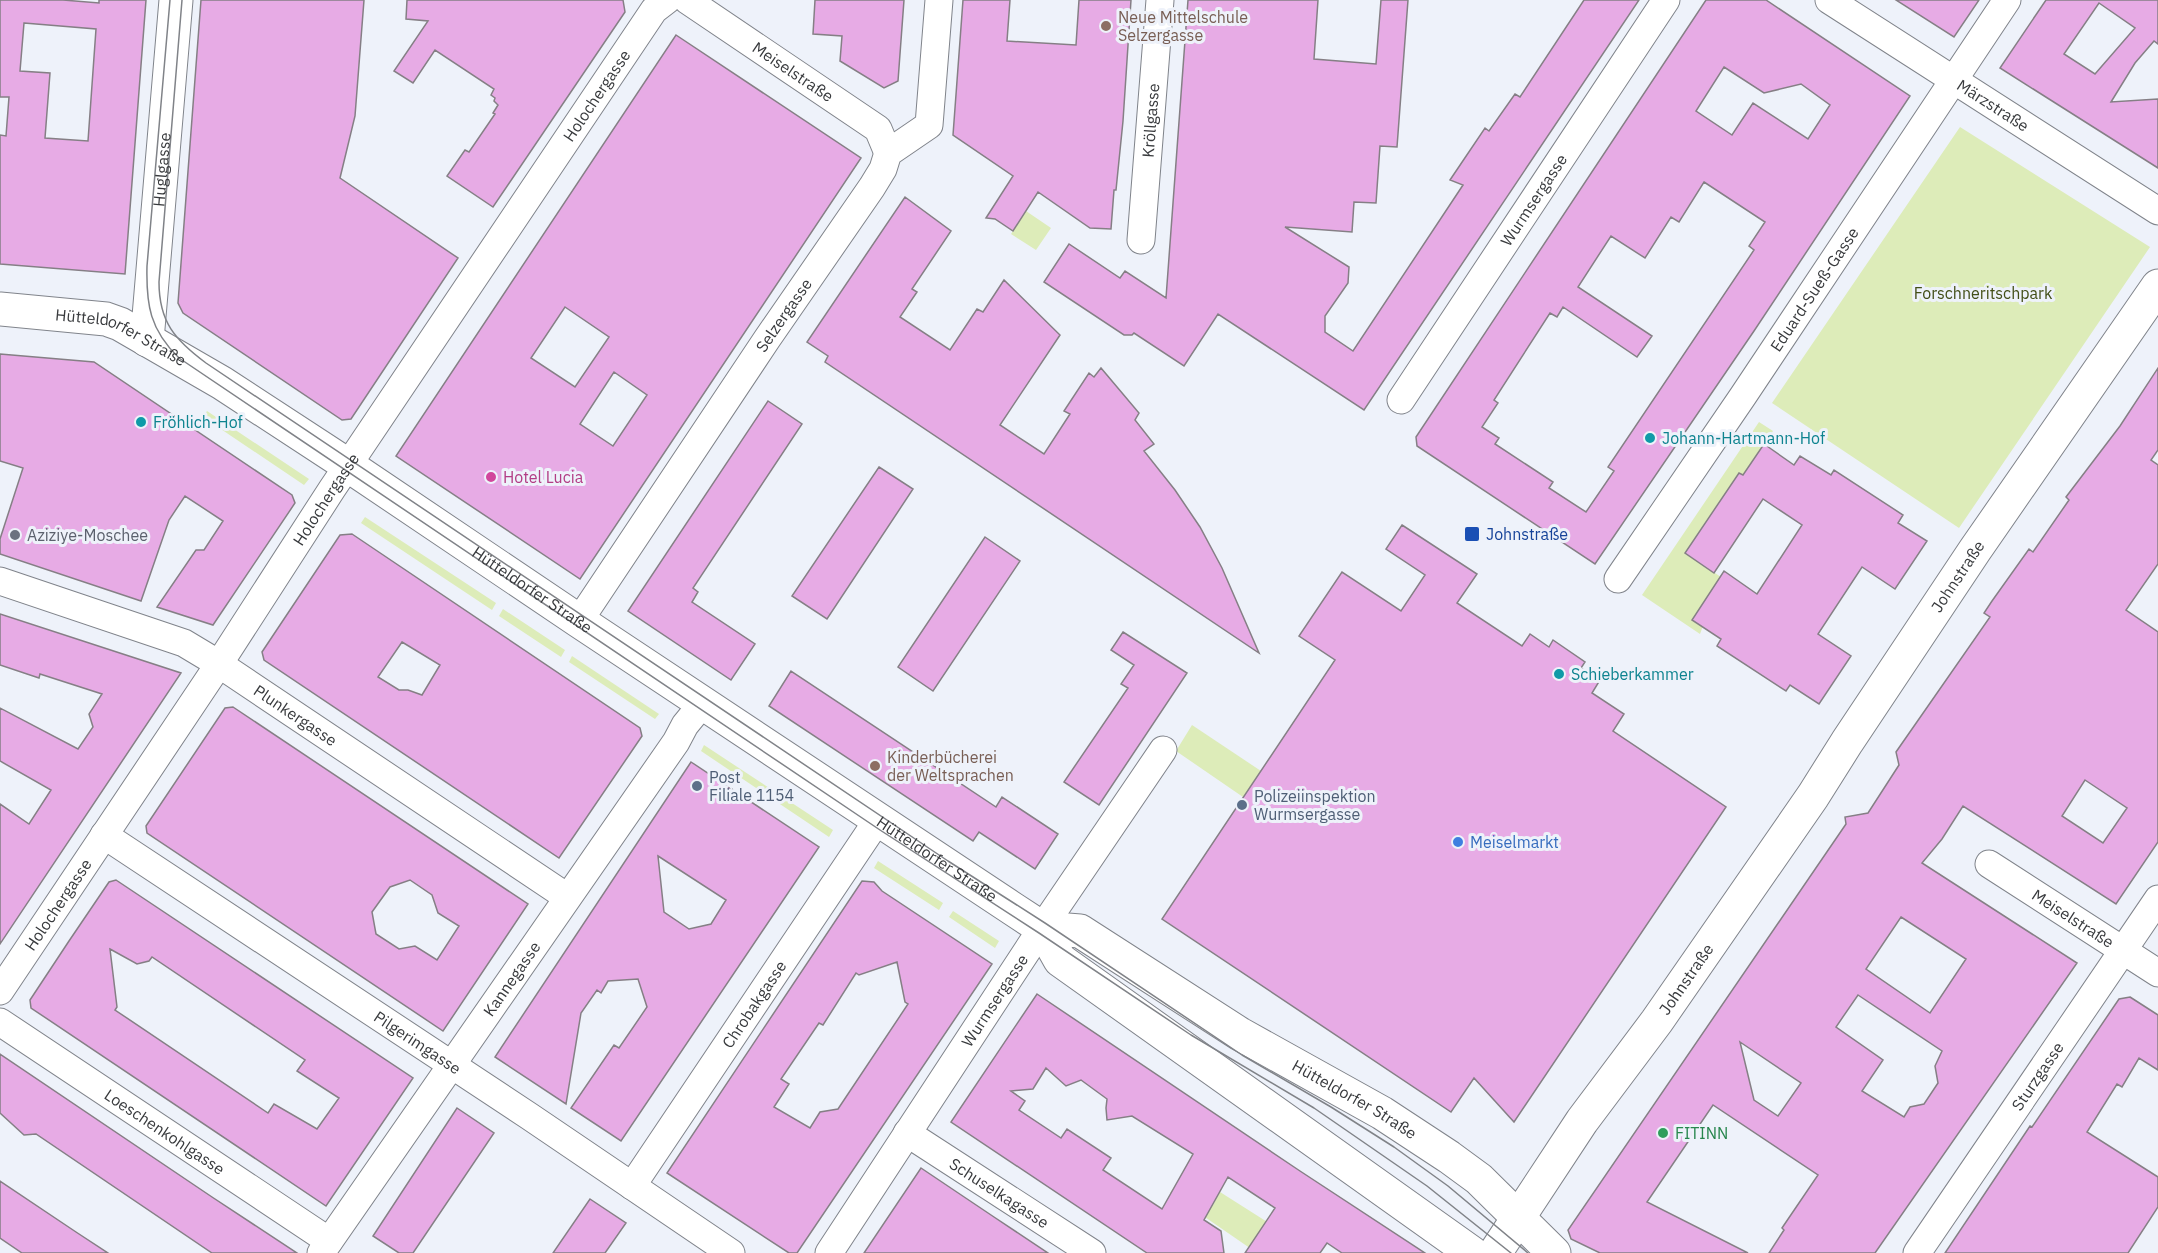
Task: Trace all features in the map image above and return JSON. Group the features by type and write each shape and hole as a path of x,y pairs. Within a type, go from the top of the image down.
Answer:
{"main road":[{"name":"Huglgasse","path":"147,340 176,0"},
{"name":"Johnstraße","path":"1495,1253 1589,1112 1657,1021 1813,796 1975,550 2158,286"},
{"name":"Hütteldorfer Straße","path":"0,309 106,319 120,324 222,383 1042,928 1060,960 1472,1253"},
{"name":"Hütteldorfer Straße","path":"1042,928 1080,931 1240,1034 1364,1102 1479,1179 1554,1253"}],"street":[{"path":"888,153 929,125 939,0"},
{"name":"Kröllgasse","path":"1141,240 1160,0"},
{"name":"Wurmsergasse","path":"1401,400 1666,0"},
{"name":"Märzstraße","path":"1829,0 2158,211"},
{"name":"Eduard-Sueß-Gasse","path":"1618,579 2007,0"},
{"name":"Meiselstraße","path":"667,2 878,129 888,153"},
{"name":"Holochergasse","path":"0,991 219,664 332,489 667,2"},
{"name":"Selzergasse","path":"579,621 752,360 872,187 883,169 888,153"},
{"name":"Plunkergasse","path":"0,580 184,643 219,664 567,897"},
{"name":"Kannegasse","path":"325,1247 453,1066 567,897 676,742 685,725 702,704"},
{"name":"Wurmsergasse","path":"829,1253 1042,928 1163,750"},
{"name":"Chrobakgasse","path":"632,1186 878,821"},
{"name":"Pilgerimgasse","path":"104,835 731,1253"},
{"name":"Meiselstraße","path":"1989,864 2158,973"},
{"name":"Sturzgasse","path":"1917,1253 2158,899"},
{"name":"Loeschenkohlgasse","path":"0,1022 325,1247"},
{"name":"Schuselkagasse","path":"907,1133 1092,1253"}],"green space":[{"name":"Forschneritschpark","path":"1960,127 2150,247 1959,528 1772,403"},
{"path":"1026,211 1051,228 1036,250 1011,234"},
{"path":"207,411 309,479 304,485 203,417"},
{"path":"1759,422 1773,431 1748,468 1771,484 1767,491 1739,473 1685,553 1721,577 1700,634 1642,595"},
{"path":"365,517 496,603 492,610 361,523"},
{"path":"503,609 565,650 561,657 499,616"},
{"path":"572,656 659,714 655,719 569,662"},
{"path":"1192,725 1261,771 1243,797 1176,751"},
{"path":"704,745 833,830 829,837 701,751"},
{"path":"878,861 943,903 939,910 874,868"},
{"path":"953,911 999,941 995,948 949,917"},
{"path":"1176,1184 1213,1205 1220,1192 1283,1232 1257,1253 1170,1193"}],"building":[{"path":"0,0 63,0 99,3 99,0 146,0 125,274 0,264 0,135 6,136 9,97 0,97","holes":["24,23 96,29 88,141 45,138 50,73 20,71"]},
{"path":"201,0 364,0 355,116 340,178 458,258 351,419 342,420 183,313 178,303"},
{"path":"407,0 623,0 625,12 493,207 447,176 465,150 469,152 495,114 493,113 498,105 491,95 494,89 435,50 413,83 394,71 428,21 406,19"},
{"path":"815,0 904,0 898,81 884,88 840,61 842,36 813,34"},
{"path":"963,0 1010,0 1007,41 1076,45 1079,0 1131,0 1123,121 1111,229 1090,228 1038,192 1013,231 995,219 986,218 1013,176 953,135"},
{"path":"1188,0 1318,0 1314,59 1376,64 1381,0 1408,0 1397,147 1380,146 1376,203 1354,202 1352,232 1285,227 1349,267 1348,283 1325,316 1325,332 1353,351 1463,185 1450,180 1485,128 1489,131 1515,94 1520,97 1584,0 1639,0 1364,410 1218,314 1184,366 1134,333 1124,335 1044,282 1069,244 1120,278 1125,271 1166,298"},
{"path":"1706,0 1766,0 1910,96 1754,331 1595,564 1417,446 1416,437","holes":["1724,67 1764,93 1801,84 1830,105 1808,139 1753,103 1732,135 1696,111","1704,182 1765,222 1749,246 1754,250 1608,467 1614,471 1586,512 1549,488 1553,482 1495,444 1499,438 1482,427 1498,403 1494,400 1550,313 1557,317 1563,307 1637,357 1652,336 1578,287 1611,236 1645,258 1671,217 1679,222"]},
{"path":"1896,0 1979,0 1954,37"},
{"path":"2046,0 2158,0 2158,44 2154,41 2135,63 2111,102 2158,99 2158,168 2000,68","holes":["2099,3 2135,28 2095,74 2064,54"]},
{"path":"676,35 861,158 580,579 396,456","holes":["565,307 609,337 575,387 531,358","614,372 647,395 613,446 580,424"]},
{"path":"905,197 951,231 912,289 917,292 900,317 950,350 977,309 983,312 1004,280 1060,335 1000,425 1044,454 1070,414 1064,411 1089,373 1094,377 1101,368 1139,413 1135,420 1154,444 1144,451 1175,490 1200,527 1222,568 1259,653 825,362 828,356 807,342"},
{"path":"0,354 94,362 292,495 295,503 213,625 157,607 196,550 204,550 223,521 185,496 169,520 141,601 0,554 0,539 23,468 0,461"},
{"path":"2158,368 2158,450 2151,460 2158,465 2158,564 2126,610 2158,632 2158,842 2116,904 1963,806 1942,839 1922,863 2077,963 1875,1253 1769,1253 1784,1230 1782,1228 1818,1175 1713,1105 1647,1202 1748,1253 1600,1253 1571,1239 1568,1230 1846,824 1845,817 1868,813 1899,765 1896,752 1990,617 1984,613 2029,549 2033,552 2069,500 2066,497 2120,426","holes":["2085,780 2127,808 2103,843 2062,816","1901,917 1966,959 1930,1013 1866,969","1858,995 1942,1051 1935,1066 1938,1083 1924,1104 1910,1107 1904,1117 1862,1091 1883,1060 1836,1027","1740,1042 1801,1083 1778,1116 1754,1100"]},
{"path":"768,401 802,424 693,588 698,592 692,602 755,644 731,680 628,611"},
{"path":"1764,444 1794,465 1800,456 1831,475 1834,470 1903,515 1898,523 1927,541 1895,589 1862,567 1818,634 1851,656 1819,704 1790,685 1786,691 1717,646 1721,639 1692,620 1724,571 1757,594 1802,525 1763,499 1714,573 1685,553 1739,473 1743,475"},
{"path":"879,467 913,489 827,619 792,596"},
{"name":"Meiselmarkt","path":"1402,525 1477,574 1457,603 1522,646 1530,634 1549,647 1553,640 1585,662 1581,668 1600,680 1592,693 1624,714 1613,731 1726,807 1514,1122 1474,1078 1451,1112 1162,919 1335,660 1299,636 1342,572 1401,611 1425,575 1386,549"},
{"path":"352,534 640,728 642,736 559,858 264,660 262,652 340,535","holes":["402,642 440,665 422,695 408,690 399,690 378,677"]},
{"path":"985,537 1020,561 933,691 898,667"},
{"path":"0,614 181,673 0,944 0,804 29,824 51,790 0,761 0,708 78,749 93,727 89,714 102,694 40,674 39,678 0,665"},
{"path":"1123,632 1187,673 1099,805 1064,782 1128,688 1121,684 1134,665 1111,650"},
{"path":"791,671 996,807 1002,797 1058,834 1035,869 979,832 973,841 769,706"},
{"path":"233,707 528,904 443,1031 147,833 146,826 225,708","holes":["410,880 432,895 438,913 459,926 437,960 415,946 399,949 376,934 372,912 390,887"]},
{"path":"691,762 819,847 621,1141 571,1108 614,1045 619,1048 647,1007 638,979 608,981 601,993 597,990 581,1013 566,1104 495,1057","holes":["658,856 726,900 711,924 689,929 664,912"]},
{"path":"116,880 413,1078 326,1206 31,1008 30,1000 109,882","holes":["110,949 137,964 149,961 152,957 305,1060 297,1071 339,1098 317,1129 274,1104 268,1113 115,1010 117,1007"]},
{"path":"862,881 874,882 882,891 992,964 797,1253 789,1253 667,1173","holes":["897,962 905,1002 908,1004 838,1109 820,1112 810,1128 774,1107 789,1084 781,1079 819,1023 823,1025 856,973 859,975"]},
{"path":"1037,994 1425,1253 1342,1253 1327,1243 1320,1253 1245,1253 1275,1208 1228,1177 1204,1220 1221,1231 1224,1253 1147,1253 951,1122","holes":["1046,1068 1066,1086 1081,1080 1107,1099 1107,1120 1132,1116 1193,1154 1162,1209 1103,1170 1111,1158 1067,1129 1061,1138 1019,1110 1025,1101 1011,1091 1033,1089"]},
{"path":"2130,997 2158,1015 2158,1070 2139,1058 2122,1087 2117,1084 2087,1132 2158,1177 2158,1207 2128,1253 1945,1253 2119,999"},
{"path":"0,1054 297,1253 212,1253 36,1134 24,1135 0,1113"},
{"path":"457,1108 494,1133 413,1253 399,1253 373,1236"},
{"path":"921,1168 994,1217 1048,1253 864,1253"},
{"path":"0,1181 108,1253 22,1253 0,1238"},
{"path":"590,1199 626,1223 605,1253 553,1253"}],"tram line":[{"path":"170,0 147,280 149,305 156,327 169,348 179,358 880,830 1191,1035 1314,1108 1427,1186 1511,1253"},
{"path":"182,0 159,282 162,308 166,319 171,329 186,346 206,363 948,861 1242,1055 1394,1147 1448,1186 1528,1253"}],"place":[{"name":"Neue Mittelschule Selzergasse","path":"1106,26"},
{"name":"Fröhlich-Hof","path":"141,422"},
{"name":"Johann-Hartmann-Hof","path":"1650,438"},
{"name":"Hotel Lucia","path":"491,477"},
{"name":"Johnstraße","path":"1472,534"},
{"name":"Aziziye-Moschee","path":"15,535"},
{"name":"Schieberkammer","path":"1559,674"},
{"name":"Kinderbücherei der Weltsprachen","path":"875,766"},
{"name":"Post Filiale 1154","path":"697,786"},
{"name":"Polizeiinspektion Wurmsergasse","path":"1242,805"},
{"name":"Meiselmarkt","path":"1458,842"},
{"name":"FITINN","path":"1663,1133"}]}
